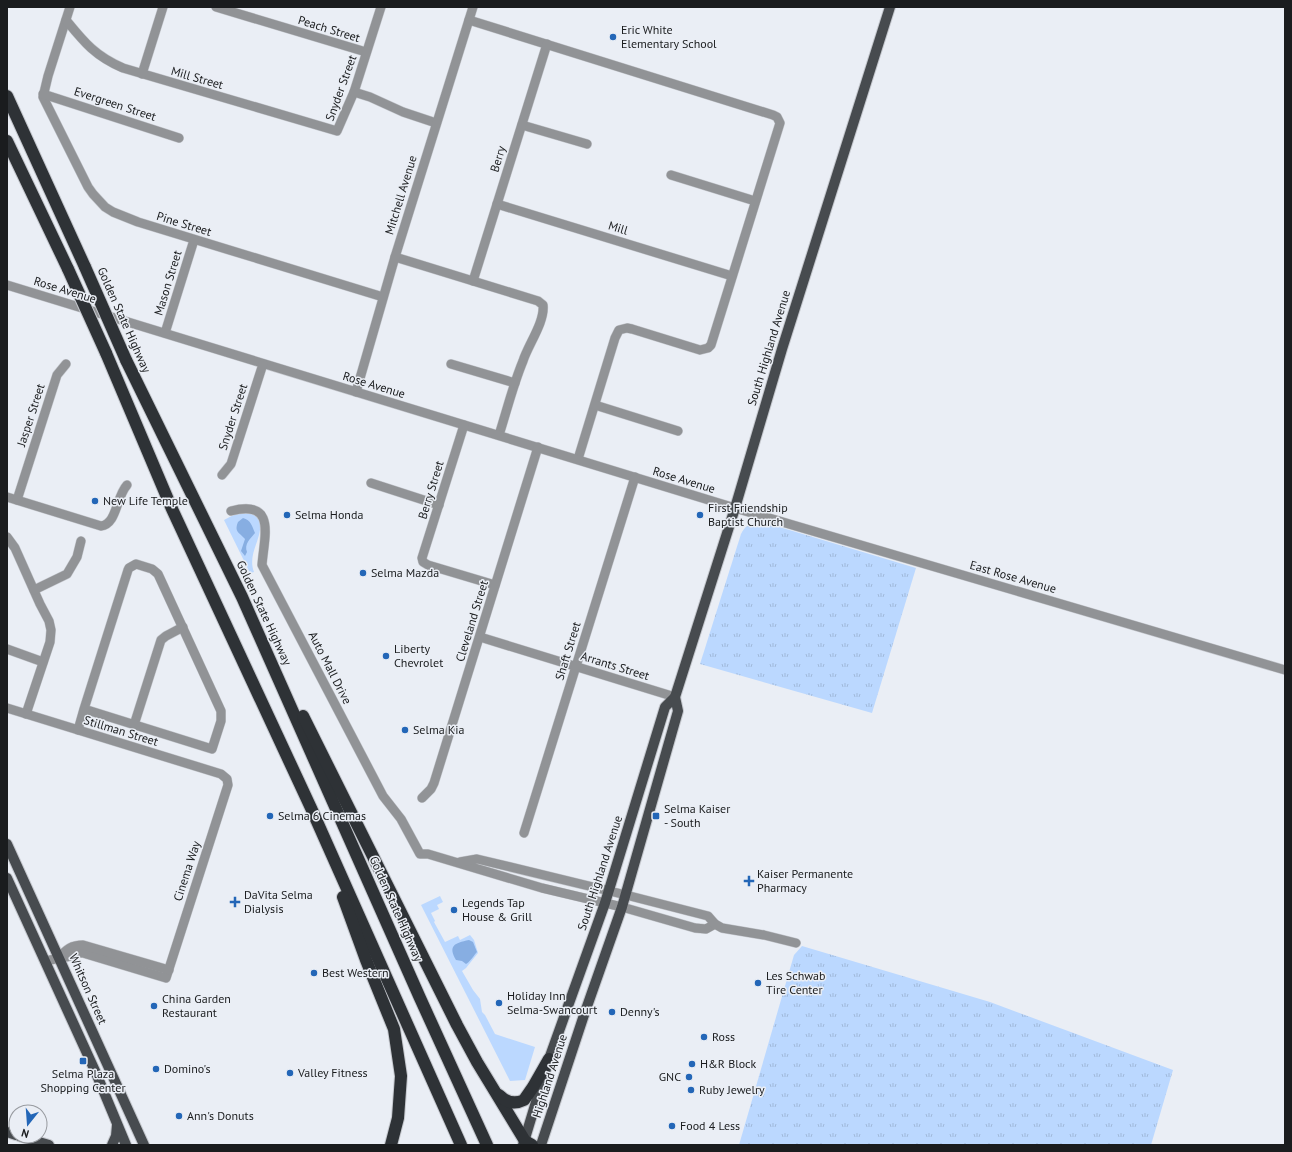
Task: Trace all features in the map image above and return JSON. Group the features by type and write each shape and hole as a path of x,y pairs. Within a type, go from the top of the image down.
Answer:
{"highway":[{"name":"Golden State Highway","path":"7,96 126,360 242,597 420,998 488,1145"},
{"path":"7,141 106,353 172,509 312,808 461,1145"},
{"path":"242,597 326,761 454,1019 527,1144"},
{"path":"312,808 366,960 394,1029 401,1076 398,1118 391,1145"},
{"path":"495,1091 508,1102 516,1103 524,1100 549,1059"}],"main road":[{"name":"South Highland Avenue","path":"584,1015 626,895 678,711 675,697 735,508 782,349 890,7"},
{"name":"South Highland Avenue","path":"549,1059 609,891 665,706 675,697"},
{"name":"Whitson Street","path":"7,844 144,1145"},
{"path":"7,860 18,880 27,888"},
{"path":"7,878 96,1073 126,1145"},
{"name":"Highland Avenue","path":"541,1145 584,1015"},
{"path":"72,1020 80,1023 98,1061 107,1065"},
{"name":"Highland Avenue","path":"527,1144 549,1059"},
{"path":"96,1073 108,1081 118,1102 127,1116 132,1118"},
{"path":"112,1145 117,1123"}],"street":[{"path":"43,94 69,7"},
{"path":"142,74 163,7"},
{"name":"Peach Street","path":"216,7 366,52"},
{"name":"Snyder Street","path":"338,131 354,92 381,7"},
{"name":"Mitchell Avenue","path":"356,392 395,257 473,7"},
{"name":"Mill Street","path":"66,20 84,42 101,58 123,68 338,131"},
{"path":"469,20 777,117 780,122 711,345 708,348 700,350 627,328 619,330 615,338 578,459"},
{"name":"Berry","path":"473,281 547,44"},
{"path":"354,92 370,97 403,112 436,123"},
{"name":"Evergreen Street","path":"43,94 179,138"},
{"name":"Pine Street","path":"43,94 44,101 88,187 105,207 120,216 383,297"},
{"path":"522,125 587,144"},
{"path":"671,175 755,201"},
{"name":"Mill","path":"497,204 732,276"},
{"name":"Mason Street","path":"165,334 194,240"},
{"path":"395,257 538,301 543,305 544,308 540,324 523,360 499,435"},
{"name":"Rose Avenue","path":"7,285 735,508"},
{"name":"Jasper Street","path":"17,500 57,375 66,364"},
{"name":"Snyder Street","path":"222,475 231,464 263,364"},
{"path":"451,364 515,383"},
{"path":"595,405 678,431"},
{"name":"Berry Street","path":"464,425 422,558 423,562 428,565 495,585"},
{"name":"Cleveland Street","path":"422,798 434,784 538,447"},
{"name":"Shaft Street","path":"524,833 635,477"},
{"path":"371,484 439,505"},
{"path":"7,497 98,525 107,524 112,520 122,491 127,485"},
{"name":"Auto Mall Drive","path":"231,511 242,508 253,510 261,514 264,519 266,529 262,565 383,796 401,819 420,854 428,854 457,862"},
{"name":"East Rose Avenue","path":"735,508 1285,670"},
{"path":"7,537 15,548 49,621 51,630 50,642 26,714"},
{"path":"34,590 67,574 77,558 81,541"},
{"path":"78,730 84,709 128,570 131,566 140,565 155,571 221,711 221,721 212,749 84,709"},
{"path":"134,725 161,640 183,628"},
{"name":"Arrants Street","path":"480,637 675,697"},
{"path":"9,652 43,662"},
{"name":"Stillman Street","path":"7,708 221,774 227,779"},
{"name":"Cinema Way","path":"45,961 59,958 67,949 77,945 83,945 169,970 228,785 227,779"},
{"path":"457,862 477,859 708,916 715,924 722,928 764,935 796,943"},
{"path":"457,862 542,888 622,907 695,928 706,929 715,924"}],"green space":[{"path":"243,510 258,514 260,522 259,536 254,550 252,564 254,572 250,573 224,520"},
{"path":"757,523 766,523 916,568 872,713 700,664 741,534 748,526"},
{"path":"440,896 443,902 437,905 439,909 431,913 435,921 434,922 445,942 458,936 460,940 470,935 474,940 478,953 462,971 480,999 482,1012 495,1034 535,1047 525,1080 510,1081 421,905"},
{"path":"802,946 990,1002 1173,1070 1151,1145 739,1145 794,955"}],"shaded area":[{"path":"243,518 250,522 255,533 246,546 247,552 245,556 241,551 245,539 237,530 238,522"},
{"path":"469,940 473,942 477,952 466,964 462,961 456,960 453,948 460,942"}],"place":[{"name":"Eric White Elementary School","path":"613,37"},
{"name":"New Life Temple","path":"95,501"},
{"name":"Selma Honda","path":"287,515"},
{"name":"First Friendship Baptist Church","path":"700,515"},
{"name":"Selma Mazda","path":"363,573"},
{"name":"Liberty Chevrolet","path":"386,656"},
{"name":"Selma Kia","path":"405,730"},
{"name":"Selma 6 Cinemas","path":"270,816"},
{"name":"Selma Kaiser - South","path":"656,816"},
{"name":"Kaiser Permanente Pharmacy","path":"749,881"},
{"name":"DaVita Selma Dialysis","path":"235,902"},
{"name":"Legends Tap House & Grill","path":"454,910"},
{"name":"Best Western","path":"314,973"},
{"name":"Les Schwab Tire Center","path":"758,983"},
{"name":"Holiday Inn Selma-Swancourt","path":"499,1003"},
{"name":"China Garden Restaurant","path":"154,1006"},
{"name":"Denny's","path":"612,1012"},
{"name":"Ross","path":"704,1037"},
{"name":"Selma Plaza Shopping Center","path":"83,1061"},
{"name":"H&R Block","path":"692,1064"},
{"name":"Domino's","path":"156,1069"},
{"name":"Valley Fitness","path":"290,1073"},
{"name":"GNC","path":"689,1077"},
{"name":"Ruby Jewelry","path":"691,1090"},
{"name":"Ann's Donuts","path":"179,1116"},
{"name":"Food 4 Less","path":"672,1126"}]}
